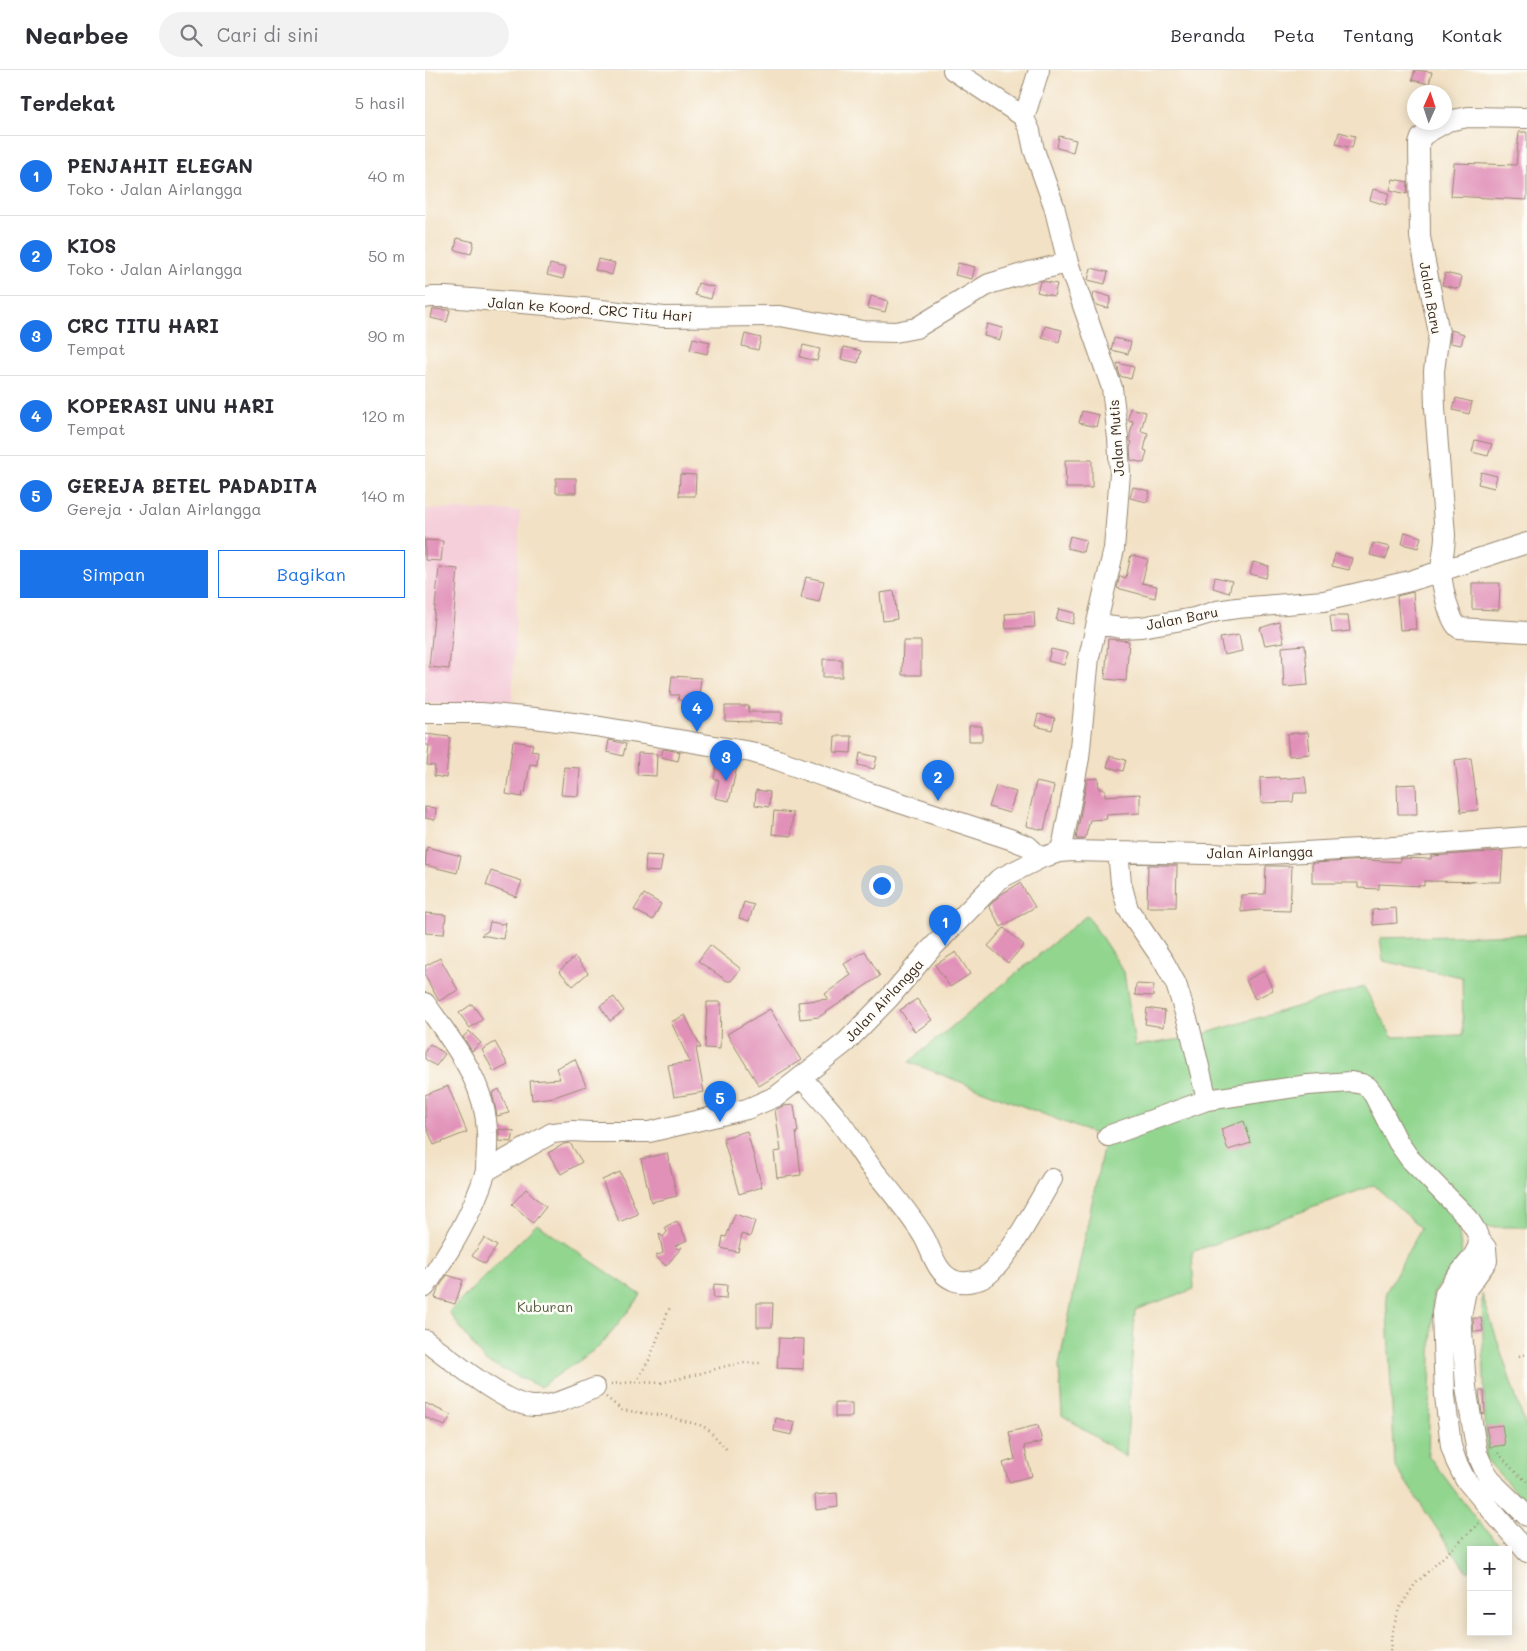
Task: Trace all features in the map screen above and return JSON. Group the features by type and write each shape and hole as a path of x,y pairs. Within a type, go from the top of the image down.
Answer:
{"street":[{"path":"953,70 1025,118 1039,70"},
{"name":"Jalan Baru","path":"1441,570 1445,535 1434,371 1439,333 1420,237 1419,144 1425,134 1448,121 1468,117 1527,118"},
{"name":"Jalan Mutis","path":"1025,118 1053,206 1068,263 1112,388 1119,438 1120,473 1114,549 1089,657 1079,758 1063,843 1050,855"},
{"name":"Jalan ke Koord. CRC Titu Hari","path":"425,298 446,297 583,308 671,318 780,316 863,331 895,332 916,328 989,284 1068,263"},
{"name":"Jalan Baru","path":"1097,624 1121,628 1141,626 1194,618 1231,609 1324,601 1410,580 1527,543"},
{"path":"1441,570 1449,613 1456,626 1459,628 1527,632"},
{"path":"425,713 481,713 535,718 751,752 1010,839 1050,855"},
{"name":"Jalan Airlangga","path":"486,1171 552,1133 573,1131 631,1133 661,1129 747,1109 777,1096 845,1042 862,1026 895,992 929,951 999,878 1050,855 1118,852 1249,855 1394,847 1527,836"},
{"path":"1118,852 1124,897 1128,909 1164,962 1176,984 1190,1029 1207,1100"},
{"path":"425,1003 473,1074 480,1094 487,1132 486,1171 473,1207 465,1224 425,1287"},
{"path":"801,1077 837,1118 925,1238 935,1261 943,1273 953,1280 967,1282 983,1278 999,1263 1052,1179"},
{"path":"1109,1136 1207,1100 1308,1084 1351,1082 1362,1084 1368,1088 1374,1095 1398,1142 1410,1159 1468,1218 1486,1248 1487,1261 1467,1290 1461,1316 1466,1387 1477,1453 1485,1471 1496,1486 1527,1516"},
{"path":"1479,1239 1478,1247 1473,1257 1445,1294 1441,1313 1445,1396 1451,1446 1465,1479 1527,1552"},
{"path":"425,1340 492,1389 523,1405 549,1405 595,1388"}],"path":[{"path":"636,1382 653,1352 670,1308"},
{"path":"1519,1356 1527,1354"},
{"path":"595,1388 636,1382 661,1383 726,1366 743,1363 761,1363"},
{"path":"595,1388 622,1410 665,1416 703,1426 728,1451"},
{"path":"1499,1453 1517,1474 1527,1481"},
{"path":"1389,1651 1399,1609 1415,1584 1492,1510"}],"shaded area":[{"path":"425,509 520,511 512,709 425,703"}],"green space":[{"path":"1087,915 1124,972 1135,1046 1189,1038 1364,987 1392,1037 1463,1035 1462,977 1383,961 1380,938 1527,934 1527,1227 1458,1227 1462,1254 1433,1294 1428,1455 1476,1519 1500,1545 1467,1546 1467,1571 1395,1466 1386,1292 1421,1228 1374,1185 1192,1252 1194,1289 1135,1310 1126,1457 1062,1415 1059,1365 1105,1138 909,1062"},
{"name":"Kuburan","path":"537,1224 641,1295 600,1346 540,1387 485,1361 449,1312"},
{"path":"1482,1294 1527,1431 1527,1501 1519,1496 1486,1459"}],"building":[{"path":"1415,70 1432,72 1429,84 1412,80"},
{"path":"1339,132 1355,136 1352,148 1336,144"},
{"path":"1519,132 1527,132 1527,200 1451,196 1454,163 1516,165"},
{"path":"1059,136 1076,140 1073,152 1057,148"},
{"path":"1393,179 1408,182 1407,194 1390,190"},
{"path":"1373,189 1389,193 1386,205 1370,200"},
{"path":"457,238 474,242 471,254 455,250"},
{"path":"598,259 615,263 612,275 595,270"},
{"path":"958,263 975,267 972,279 955,275"},
{"path":"550,264 566,268 563,279 547,275"},
{"path":"1091,268 1108,272 1105,284 1088,280"},
{"path":"1445,273 1462,277 1459,289 1442,285"},
{"path":"1040,282 1057,284 1054,296 1037,292"},
{"path":"698,283 714,287 711,299 695,295"},
{"path":"1094,292 1111,297 1108,308 1096,305 1093,298"},
{"path":"871,296 888,301 885,312 868,308"},
{"path":"433,309 450,310 447,322 431,318"},
{"path":"987,324 1003,328 1000,340 984,336"},
{"path":"1045,326 1062,330 1059,342 1042,338"},
{"path":"1451,330 1464,334 1461,345 1450,343"},
{"path":"745,334 761,338 758,350 742,346"},
{"path":"693,338 710,342 707,354 690,350"},
{"path":"1114,338 1131,342 1128,354 1111,350"},
{"path":"803,345 820,349 817,361 800,357"},
{"path":"844,347 861,351 858,363 841,359"},
{"path":"1117,363 1134,367 1131,379 1120,376"},
{"path":"1456,398 1472,402 1469,414 1453,410"},
{"path":"1130,408 1146,412 1141,431 1148,433 1144,450 1147,451 1144,463 1131,460 1130,448 1132,442 1130,441 1130,435 1133,421 1128,420"},
{"path":"1082,411 1099,415 1096,427 1079,423"},
{"path":"1475,440 1492,444 1488,456 1472,452"},
{"path":"1065,460 1092,460 1092,488 1066,488"},
{"path":"1481,472 1497,476 1494,488 1478,484"},
{"path":"680,474 696,475 695,496 679,496"},
{"path":"556,478 576,478 576,493 556,493"},
{"path":"1133,487 1150,491 1147,502 1130,498"},
{"path":"1405,532 1421,537 1418,548 1402,544"},
{"path":"1070,536 1086,540 1083,552 1067,548"},
{"path":"425,540 443,541 441,561 425,560"},
{"path":"1373,543 1390,547 1386,559 1370,555"},
{"path":"1335,554 1352,558 1349,570 1332,566"},
{"path":"1131,555 1148,559 1142,583 1157,586 1155,598 1117,588 1120,576 1126,578"},
{"path":"1253,562 1269,566 1266,578 1250,574"},
{"path":"439,567 458,569 449,669 429,667"},
{"path":"806,577 824,581 819,602 801,598"},
{"path":"1215,577 1232,581 1229,593 1213,588"},
{"path":"1472,583 1500,583 1499,610 1472,609"},
{"path":"894,591 897,619 883,621 880,593"},
{"path":"1413,592 1416,629 1400,630 1397,596"},
{"path":"1059,609 1075,613 1073,624 1056,620"},
{"path":"1034,612 1035,627 1006,629 1005,614"},
{"path":"1330,616 1348,616 1350,631 1332,633"},
{"path":"1279,622 1284,642 1265,645 1260,628"},
{"path":"1239,635 1242,651 1224,655 1220,638"},
{"path":"1108,639 1129,641 1126,681 1105,679"},
{"path":"903,641 921,641 921,675 902,675"},
{"path":"1305,645 1308,685 1284,687 1282,647"},
{"path":"1051,649 1068,653 1064,665 1048,661"},
{"path":"823,659 842,659 842,677 823,677"},
{"path":"672,676 701,678 699,697 691,696 691,701 678,700 679,695 670,695"},
{"path":"725,706 749,706 748,712 782,712 782,723 725,721"},
{"path":"1038,714 1055,718 1052,730 1035,726"},
{"path":"969,726 982,726 982,741 969,741"},
{"path":"1308,732 1310,754 1289,756 1287,734"},
{"path":"425,734 450,737 446,778 434,776 435,766 427,765 429,745 425,745"},
{"path":"835,736 852,736 851,753 834,752"},
{"path":"609,740 626,744 623,756 607,752"},
{"path":"513,741 533,744 531,751 538,752 537,765 530,764 525,793 523,792 522,797 506,794"},
{"path":"663,749 680,752 678,761 661,757"},
{"path":"638,753 657,754 656,776 637,775"},
{"path":"860,753 877,757 874,769 858,765"},
{"path":"1110,756 1126,760 1123,771 1107,767"},
{"path":"1471,758 1478,810 1461,812 1455,760"},
{"path":"718,759 738,763 729,801 715,798 719,780 714,779"},
{"path":"564,767 580,768 578,796 561,795"},
{"path":"1279,777 1279,779 1305,777 1307,793 1294,793 1293,802 1261,803 1260,778"},
{"path":"1098,778 1099,789 1105,789 1105,796 1140,794 1140,813 1106,815 1107,819 1090,820 1085,839 1076,839 1087,779"},
{"path":"1036,782 1054,786 1044,830 1026,826"},
{"path":"1416,784 1417,814 1398,814 1397,785"},
{"path":"996,786 1016,792 1009,813 989,807"},
{"path":"756,790 770,792 769,807 755,805"},
{"path":"425,807 436,808 435,820 425,818"},
{"path":"774,811 793,813 791,836 772,834"},
{"path":"427,847 461,856 457,873 425,865"},
{"path":"1503,851 1501,882 1424,881 1424,886 1379,884 1379,889 1358,888 1358,883 1312,883 1312,863 1367,860 1400,862 1400,858 1431,859 1431,856"},
{"path":"646,855 663,856 660,872 645,871"},
{"path":"1148,865 1177,865 1176,907 1147,907"},
{"path":"1266,866 1292,866 1290,911 1259,910 1241,912 1241,895 1265,894"},
{"path":"491,871 522,881 516,897 486,885"},
{"path":"1020,883 1035,907 1001,927 989,906 1000,895"},
{"path":"644,894 661,904 653,920 634,910"},
{"path":"744,902 754,905 749,921 739,918"},
{"path":"1396,908 1397,923 1373,925 1372,910"},
{"path":"425,913 446,915 444,934 425,933"},
{"path":"490,922 502,924 506,922 503,939 481,935 488,931"},
{"path":"1004,928 1024,945 1008,963 988,946"},
{"path":"710,945 741,969 731,981 727,981 698,961"},
{"path":"865,951 880,976 819,1017 800,1019 798,1002 829,999 825,994 851,975 844,964"},
{"path":"956,952 970,974 950,987 935,965"},
{"path":"575,957 588,973 573,986 559,971"},
{"path":"440,958 458,990 439,1001 425,976 425,966"},
{"path":"1264,971 1273,990 1255,999 1246,980"},
{"path":"1136,984 1154,985 1153,996 1135,995"},
{"path":"614,997 624,1011 610,1021 600,1006"},
{"path":"917,999 932,1020 915,1032 900,1010"},
{"path":"707,1002 721,1002 720,1049 705,1048"},
{"path":"472,1004 483,1019 470,1028 459,1013"},
{"path":"1147,1008 1165,1011 1163,1027 1145,1024"},
{"path":"770,1009 801,1060 759,1086 727,1034"},
{"path":"685,1015 701,1048 696,1048 704,1092 674,1097 668,1065 690,1062 671,1022"},
{"path":"469,1031 481,1043 472,1051 463,1037"},
{"path":"495,1042 508,1065 494,1072 482,1050"},
{"path":"430,1044 445,1054 436,1066 425,1059 425,1051"},
{"path":"575,1059 586,1086 554,1097 532,1100 530,1081 560,1079 556,1068"},
{"path":"448,1086 467,1132 434,1145 425,1123 425,1095"},
{"path":"499,1089 509,1113 497,1116 492,1093"},
{"path":"794,1105 801,1175 777,1178 774,1152 781,1151 775,1110 783,1106"},
{"path":"1244,1121 1251,1143 1228,1150 1221,1129"},
{"path":"499,1129 514,1131 512,1142 499,1141"},
{"path":"747,1131 762,1187 739,1194 723,1138"},
{"path":"570,1143 582,1162 561,1174 548,1153 564,1144"},
{"path":"667,1153 677,1196 651,1202 641,1159"},
{"path":"620,1172 638,1214 619,1222 602,1180"},
{"path":"526,1189 546,1207 533,1223 512,1204"},
{"path":"735,1214 755,1221 750,1237 742,1234 738,1252 721,1248 723,1236 726,1237"},
{"path":"677,1221 687,1240 675,1246 678,1249 682,1247 666,1266 655,1256 663,1253 659,1233 663,1237 667,1232 665,1227"},
{"path":"484,1238 497,1246 485,1264 472,1256"},
{"path":"447,1275 463,1280 455,1304 435,1298 438,1289"},
{"path":"714,1284 727,1285 726,1299 713,1298"},
{"path":"757,1303 773,1303 772,1327 757,1327"},
{"path":"1473,1318 1481,1318 1483,1331 1474,1332"},
{"path":"779,1338 804,1339 803,1369 777,1368"},
{"path":"1479,1391 1484,1391 1485,1413 1482,1414"},
{"path":"425,1403 451,1415 445,1426 425,1417"},
{"path":"835,1403 852,1403 852,1417 835,1417"},
{"path":"776,1418 795,1423 792,1435 774,1431"},
{"path":"1038,1425 1042,1442 1024,1446 1032,1476 1009,1482 1003,1463 1015,1459 1009,1432"},
{"path":"1502,1425 1505,1445 1490,1447 1486,1427"},
{"path":"837,1493 838,1507 816,1510 815,1495"}],"place":[{"name":"KOPERASI UNU HARI","path":"697,732"},
{"name":"CRC TITU HARI","path":"726,781"},
{"name":"KIOS","path":"938,801"},
{"name":"PENJAHIT ELEGAN","path":"945,946"},
{"name":"GEREJA BETEL PADADITA","path":"720,1122"}]}
